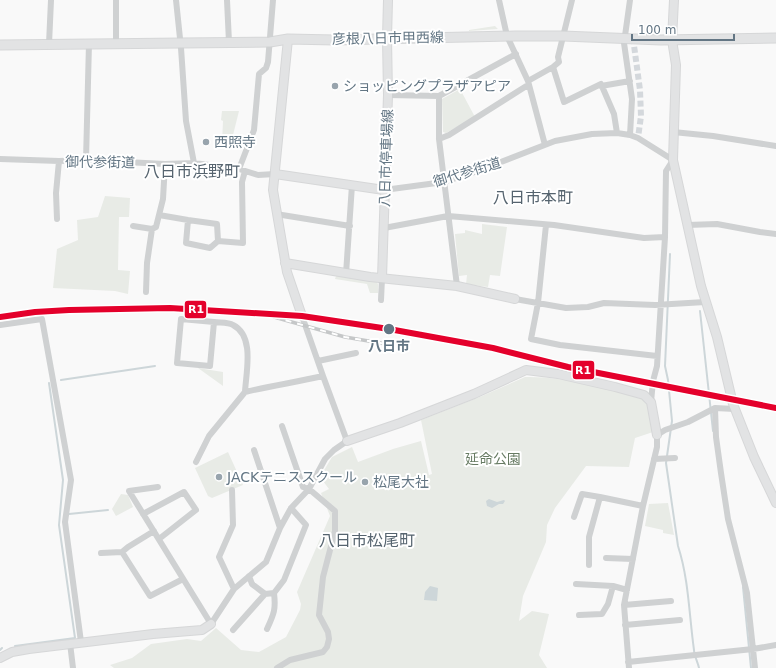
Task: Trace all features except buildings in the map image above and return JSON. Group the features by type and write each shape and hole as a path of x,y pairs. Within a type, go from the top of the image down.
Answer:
{"main road":[{"name":"彦根八日市甲西線","path":"0,45 270,42 288,39 335,40 507,36 563,36 672,40 776,38"}],"street":[{"path":"49,44 51,0"},
{"path":"116,0 116,44"},
{"path":"176,0 186,121 194,163"},
{"path":"227,0 229,42"},
{"path":"188,220 186,243 210,248 218,241 243,243 242,170 254,130 258,74 266,68 268,62 273,0"},
{"name":"八日市停車場線","path":"382,278 388,95 388,0"},
{"path":"499,0 507,36 528,83 545,145"},
{"path":"438,139 449,135 559,62 558,57 572,0"},
{"path":"630,0 625,38 632,99 630,135"},
{"path":"674,0 672,40 676,64 673,160 705,302 717,337 735,408 754,457 776,504"},
{"path":"288,39 274,174 273,190 276,214 287,272 347,441"},
{"path":"86,160 89,44"},
{"path":"388,95 439,96 516,54"},
{"path":"553,67 564,102 601,84 601,86 630,81"},
{"path":"601,86 614,114 616,133"},
{"path":"439,96 438,139 457,286"},
{"path":"673,132 713,136 776,146"},
{"name":"御代参街道","path":"0,159 59,161 86,160 165,164 194,163 242,170 258,174 274,174 384,190 444,182 475,172 555,140 603,133 630,135 638,138 673,160"},
{"path":"673,160 666,171 665,237 658,356 651,402 657,435 657,447 643,506 624,606 628,665 692,656 753,650 776,645"},
{"path":"57,218 56,193 59,161"},
{"path":"146,292 147,263 152,229 156,226 159,215 164,186 165,164"},
{"path":"346,274 352,186"},
{"path":"276,214 350,226"},
{"path":"159,215 217,224 218,241"},
{"path":"384,228 448,216 546,225 644,238 665,237"},
{"path":"687,225 717,224 776,234"},
{"path":"546,225 538,303 531,339 560,345 658,356"},
{"path":"133,226 152,229"},
{"path":"285,263 346,274 457,286 515,299 566,308 588,307 604,303 661,305 705,302"},
{"path":"381,300 382,278"},
{"path":"196,462 209,436 245,392 248,348 245,337 232,324 214,322 182,319 177,363 210,366 214,322"},
{"path":"0,325 42,320 71,480 65,522 81,642"},
{"path":"318,361 356,353"},
{"path":"0,658 12,652 70,643 202,630 211,624 234,589 266,562 280,528 291,508 309,489 325,459 334,450 347,441 400,423 474,394 526,370 558,374 615,387 644,395 651,402"},
{"path":"245,392 323,376"},
{"path":"657,435 665,430 688,422 715,408 735,408"},
{"path":"715,408 716,437 728,519 747,593 755,668"},
{"path":"277,668 290,660 323,652 327,647 329,639 326,626 319,615 323,578 335,531 335,511 309,489 303,487 282,426"},
{"path":"254,450 280,528"},
{"path":"654,459 675,458"},
{"path":"158,487 129,491 211,624"},
{"path":"232,490 233,525 219,557 234,589"},
{"path":"143,514 184,492 196,510 159,539"},
{"path":"574,516 582,494 643,506"},
{"path":"589,566 589,537 600,497"},
{"path":"267,629 274,616 276,608 274,593 284,580 306,525 291,508"},
{"path":"101,553 122,552 154,531"},
{"path":"122,552 150,596 183,579"},
{"path":"606,558 633,559"},
{"path":"249,576 252,584 265,594"},
{"path":"576,584 613,586 627,590"},
{"path":"579,615 602,614 608,604 613,586"},
{"path":"233,630 265,594 274,593"},
{"path":"740,594 747,593"},
{"path":"624,606 671,601"},
{"path":"625,625 680,620"},
{"path":"70,643 73,668"}],"green space":[{"path":"495,26 498,29 469,31 469,30"},
{"path":"460,89 475,117 446,133 443,132 442,99"},
{"path":"222,111 239,111 231,143 222,143"},
{"path":"105,196 130,198 129,217 119,217 118,270 130,271 128,294 115,291 53,288 57,249 78,240 77,220 98,217"},
{"path":"482,224 507,227 500,276 490,275 488,287 466,284 467,275 459,276 455,234 465,233 465,230 482,234"},
{"path":"336,276 376,281 378,284 378,293 370,293 367,284 335,279"},
{"path":"198,368 223,372 223,386"},
{"name":"延命公園","path":"525,377 555,378 599,386 642,397 647,403 653,432 635,438 629,467 586,466 555,508 547,525 546,542 523,596 519,621 532,611 549,614 539,655 547,668 114,668 110,665 132,658 151,644 187,639 201,641 216,628 241,650 259,652 286,637 300,610 301,604 297,592 330,516 321,493 329,489 320,477 332,457 352,447 358,462 393,449 421,441 429,475 432,474 421,420"},
{"name":"JACKテニススクール","path":"228,452 243,485 212,498 208,496 195,468"},
{"path":"121,494 128,495 133,507 116,516 112,509"},
{"path":"668,503 674,535 663,533 663,530 645,526 649,504"}],"shaded area":[{"path":"489,499 497,502 505,501 503,504 499,504 492,508 487,506 486,501"},
{"path":"430,586 438,588 437,601 424,600 425,592"}],"waterway":[{"path":"670,254 665,366 668,380 672,421 666,463 678,546 687,585 694,652 699,668"},
{"path":"700,311 713,431"},
{"path":"61,380 155,366"},
{"path":"15,646 75,638 59,525 63,480 49,383"},
{"path":"69,514 108,510"},
{"path":"743,587 751,668"}],"tunnel":[{"path":"633,38 640,90 641,116 638,138"}],"railway":[{"path":"274,317 345,337 386,344"}],"transit line":[{"name":"R1","path":"0,317 35,312 69,310 170,308 302,316 389,329 493,348 568,367 776,408"}],"place":[{"name":"ショッピングプラザアピア","path":"335,86"},
{"name":"西照寺","path":"206,142"},
{"name":"八日市","path":"389,329"},
{"name":"JACKテニススクール","path":"219,477"},
{"name":"松尾大社","path":"365,482"}],"district":[{"name":"八日市浜野町","path":"192,171"},
{"name":"八日市本町","path":"533,197"},
{"name":"八日市松尾町","path":"367,540"}]}
